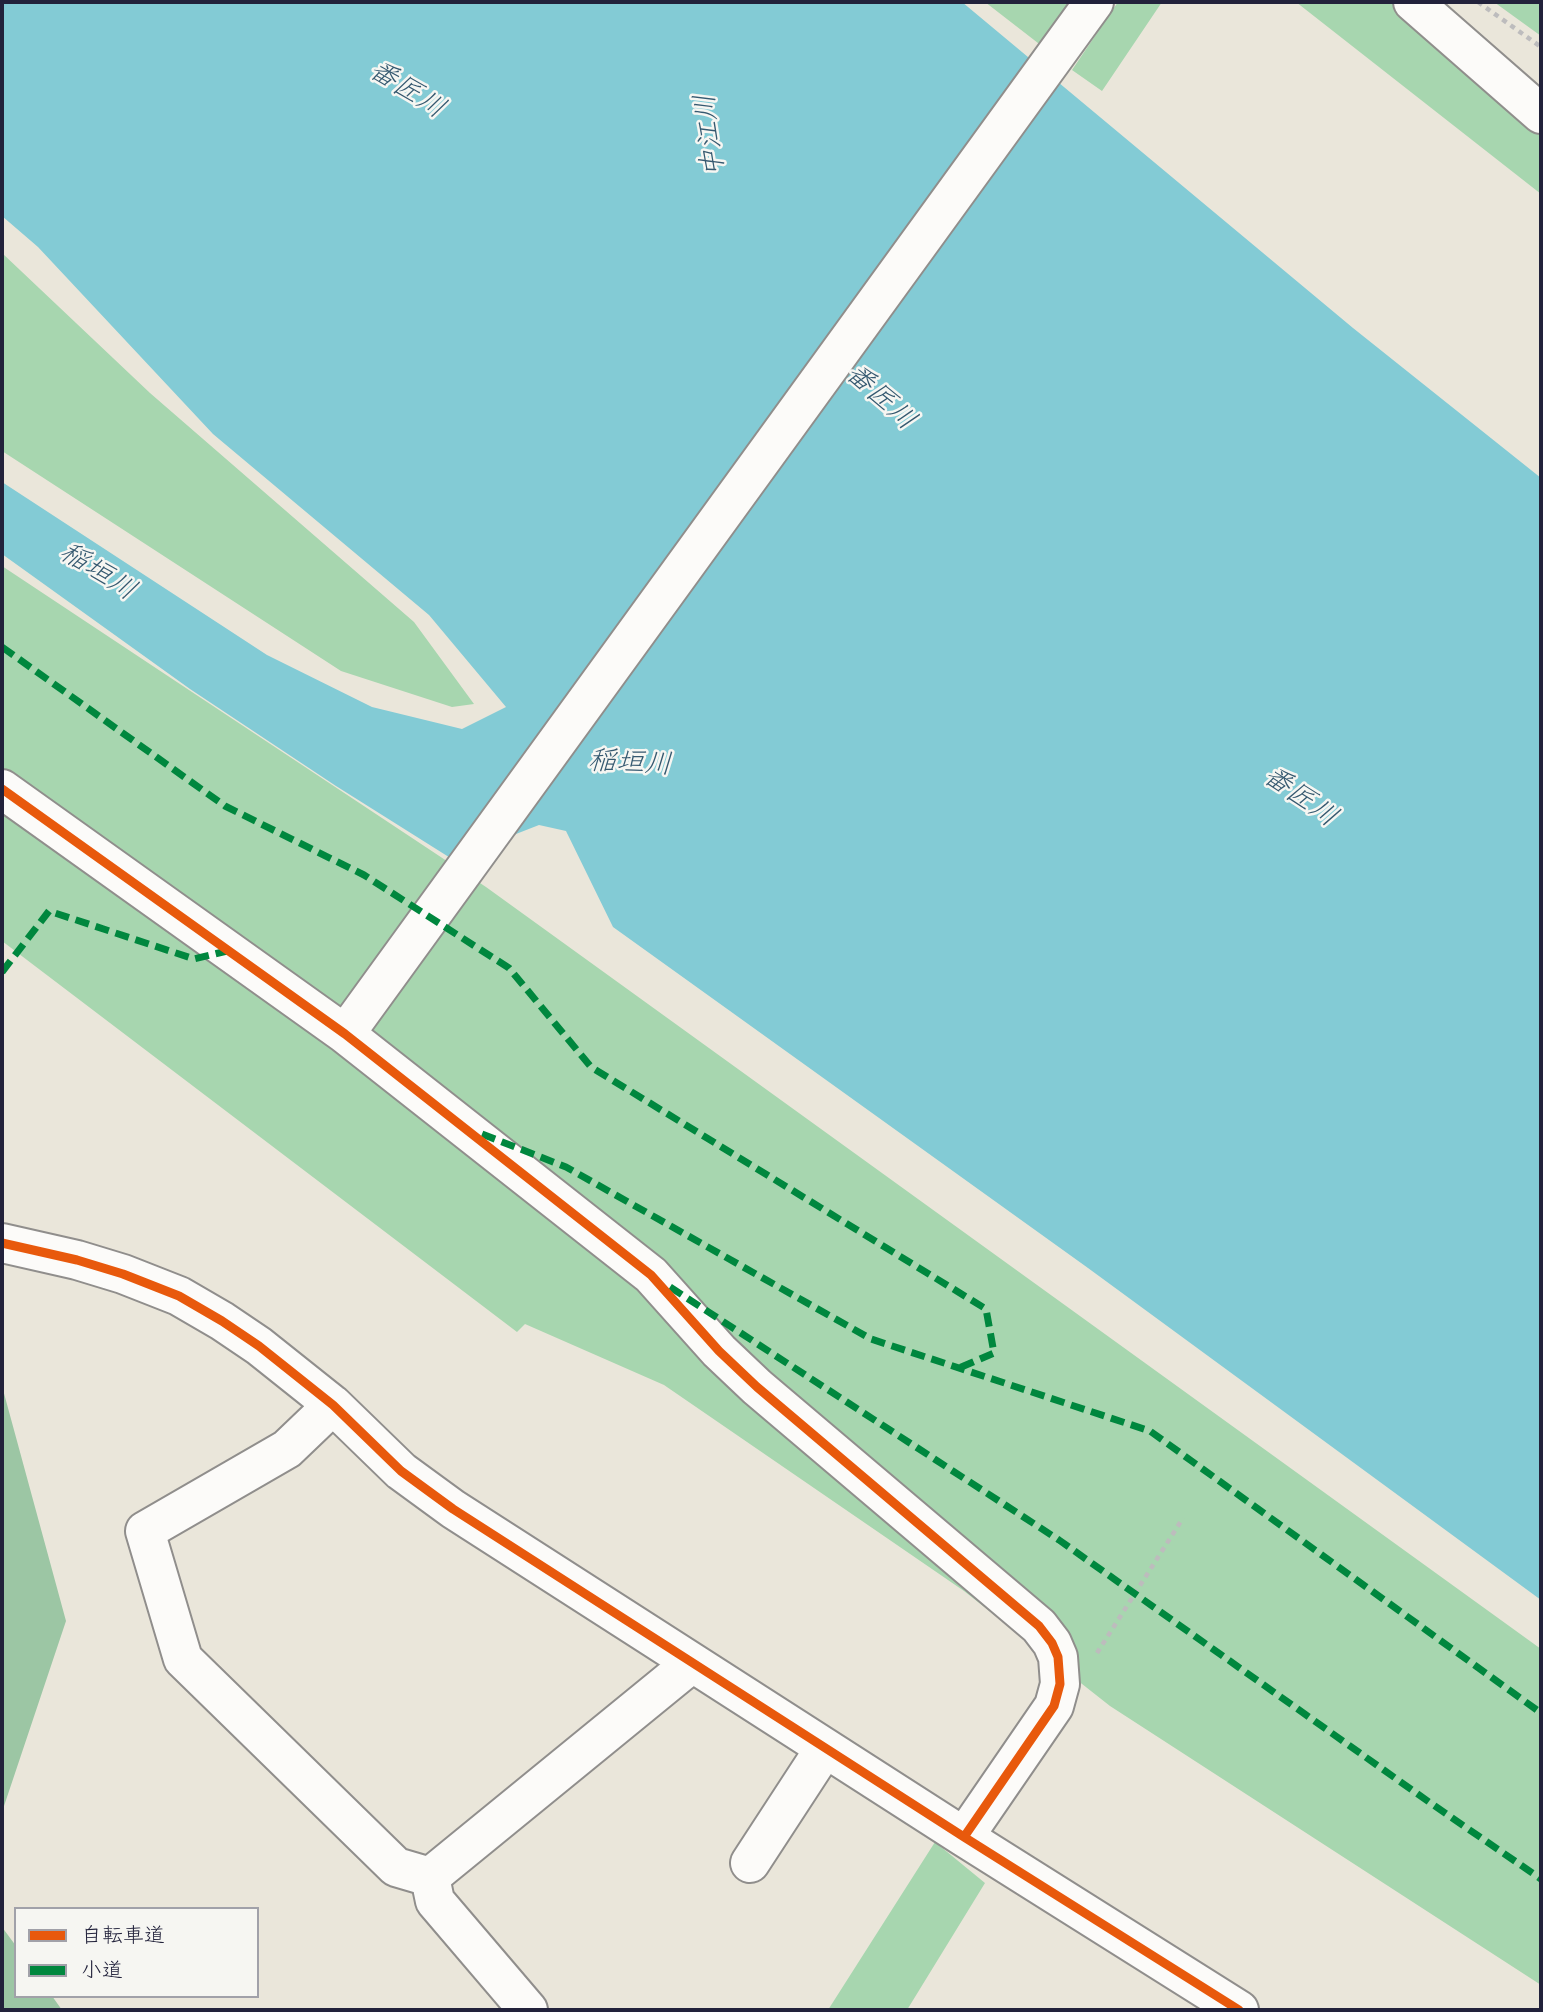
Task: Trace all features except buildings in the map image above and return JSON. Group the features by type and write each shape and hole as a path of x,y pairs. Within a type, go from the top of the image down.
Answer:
{"street":[{"path":"350,1026 1094,2"},
{"path":"1413,2 1541,114"},
{"path":"2,789 350,1026 651,1275 719,1351 757,1387 1039,1626 1052,1643 1058,1657 1060,1684 1054,1706 964,1837"},
{"path":"2,1243 112,1270 179,1296 222,1321 259,1346 333,1405 401,1471 453,1509 1239,2010"},
{"path":"333,1405 287,1449 145,1531 183,1659 396,1867 430,1877"},
{"path":"430,1877 692,1663"},
{"path":"750,1863 825,1748"},
{"path":"430,1877 435,1901 528,2010"}],"path":[{"path":"1478,2 1541,47"},
{"path":"1060,1672 1093,1658 1183,1518"}],"green space":[{"path":"985,2 1082,2 1047,50"},
{"path":"1118,2 1162,2 1102,91 1072,70"},
{"path":"1296,2 1392,2 1541,136 1541,194"},
{"path":"1494,2 1541,2 1541,36"},
{"path":"2,253 150,393 414,622 474,704 452,707 341,671 2,451"},
{"path":"2,566 486,887 1541,1649 1541,1985 1110,1706 964,1591 664,1385 525,1324 517,1332 2,941"},
{"path":"2,1386 66,1621 2,1812"},
{"path":"935,1842 985,1883 907,2010 828,2010"},
{"path":"2,1927 14,1943 14,1998 53,1998 62,2010 2,2010"}],"water":[{"path":"2,2 962,2 1353,328 1541,478 1541,1600 1088,1268 613,927 566,831 539,825 452,859 190,689 2,554 2,482 267,655 372,707 462,729 506,707 429,615 213,434 38,247 2,216"}],"marked path":[{"path":"2,647 225,806 364,875 509,968 591,1067 986,1309 994,1353 959,1368"},
{"path":"2,972 49,911 194,959 227,951"},
{"path":"482,1134 566,1167 871,1339 1150,1431 1541,1713"},
{"path":"670,1287 1059,1540 1541,1879"}],"cycle path":[{"path":"2,789 345,1034 651,1275 719,1351 757,1387 1039,1626 1052,1643 1058,1657 1060,1684 1054,1706 964,1837"},
{"path":"2,1243 77,1260 123,1274 179,1296 222,1321 259,1346 333,1405 401,1471 453,1509 1239,2010"}],"water label":[{"name":"番匠川","path":"405,93"},
{"name":"中江川","path":"714,135"},
{"name":"番匠川","path":"878,400"},
{"name":"稲垣川","path":"96,575"},
{"name":"稲垣川","path":"630,767"},
{"name":"番匠川","path":"1298,800"}]}
